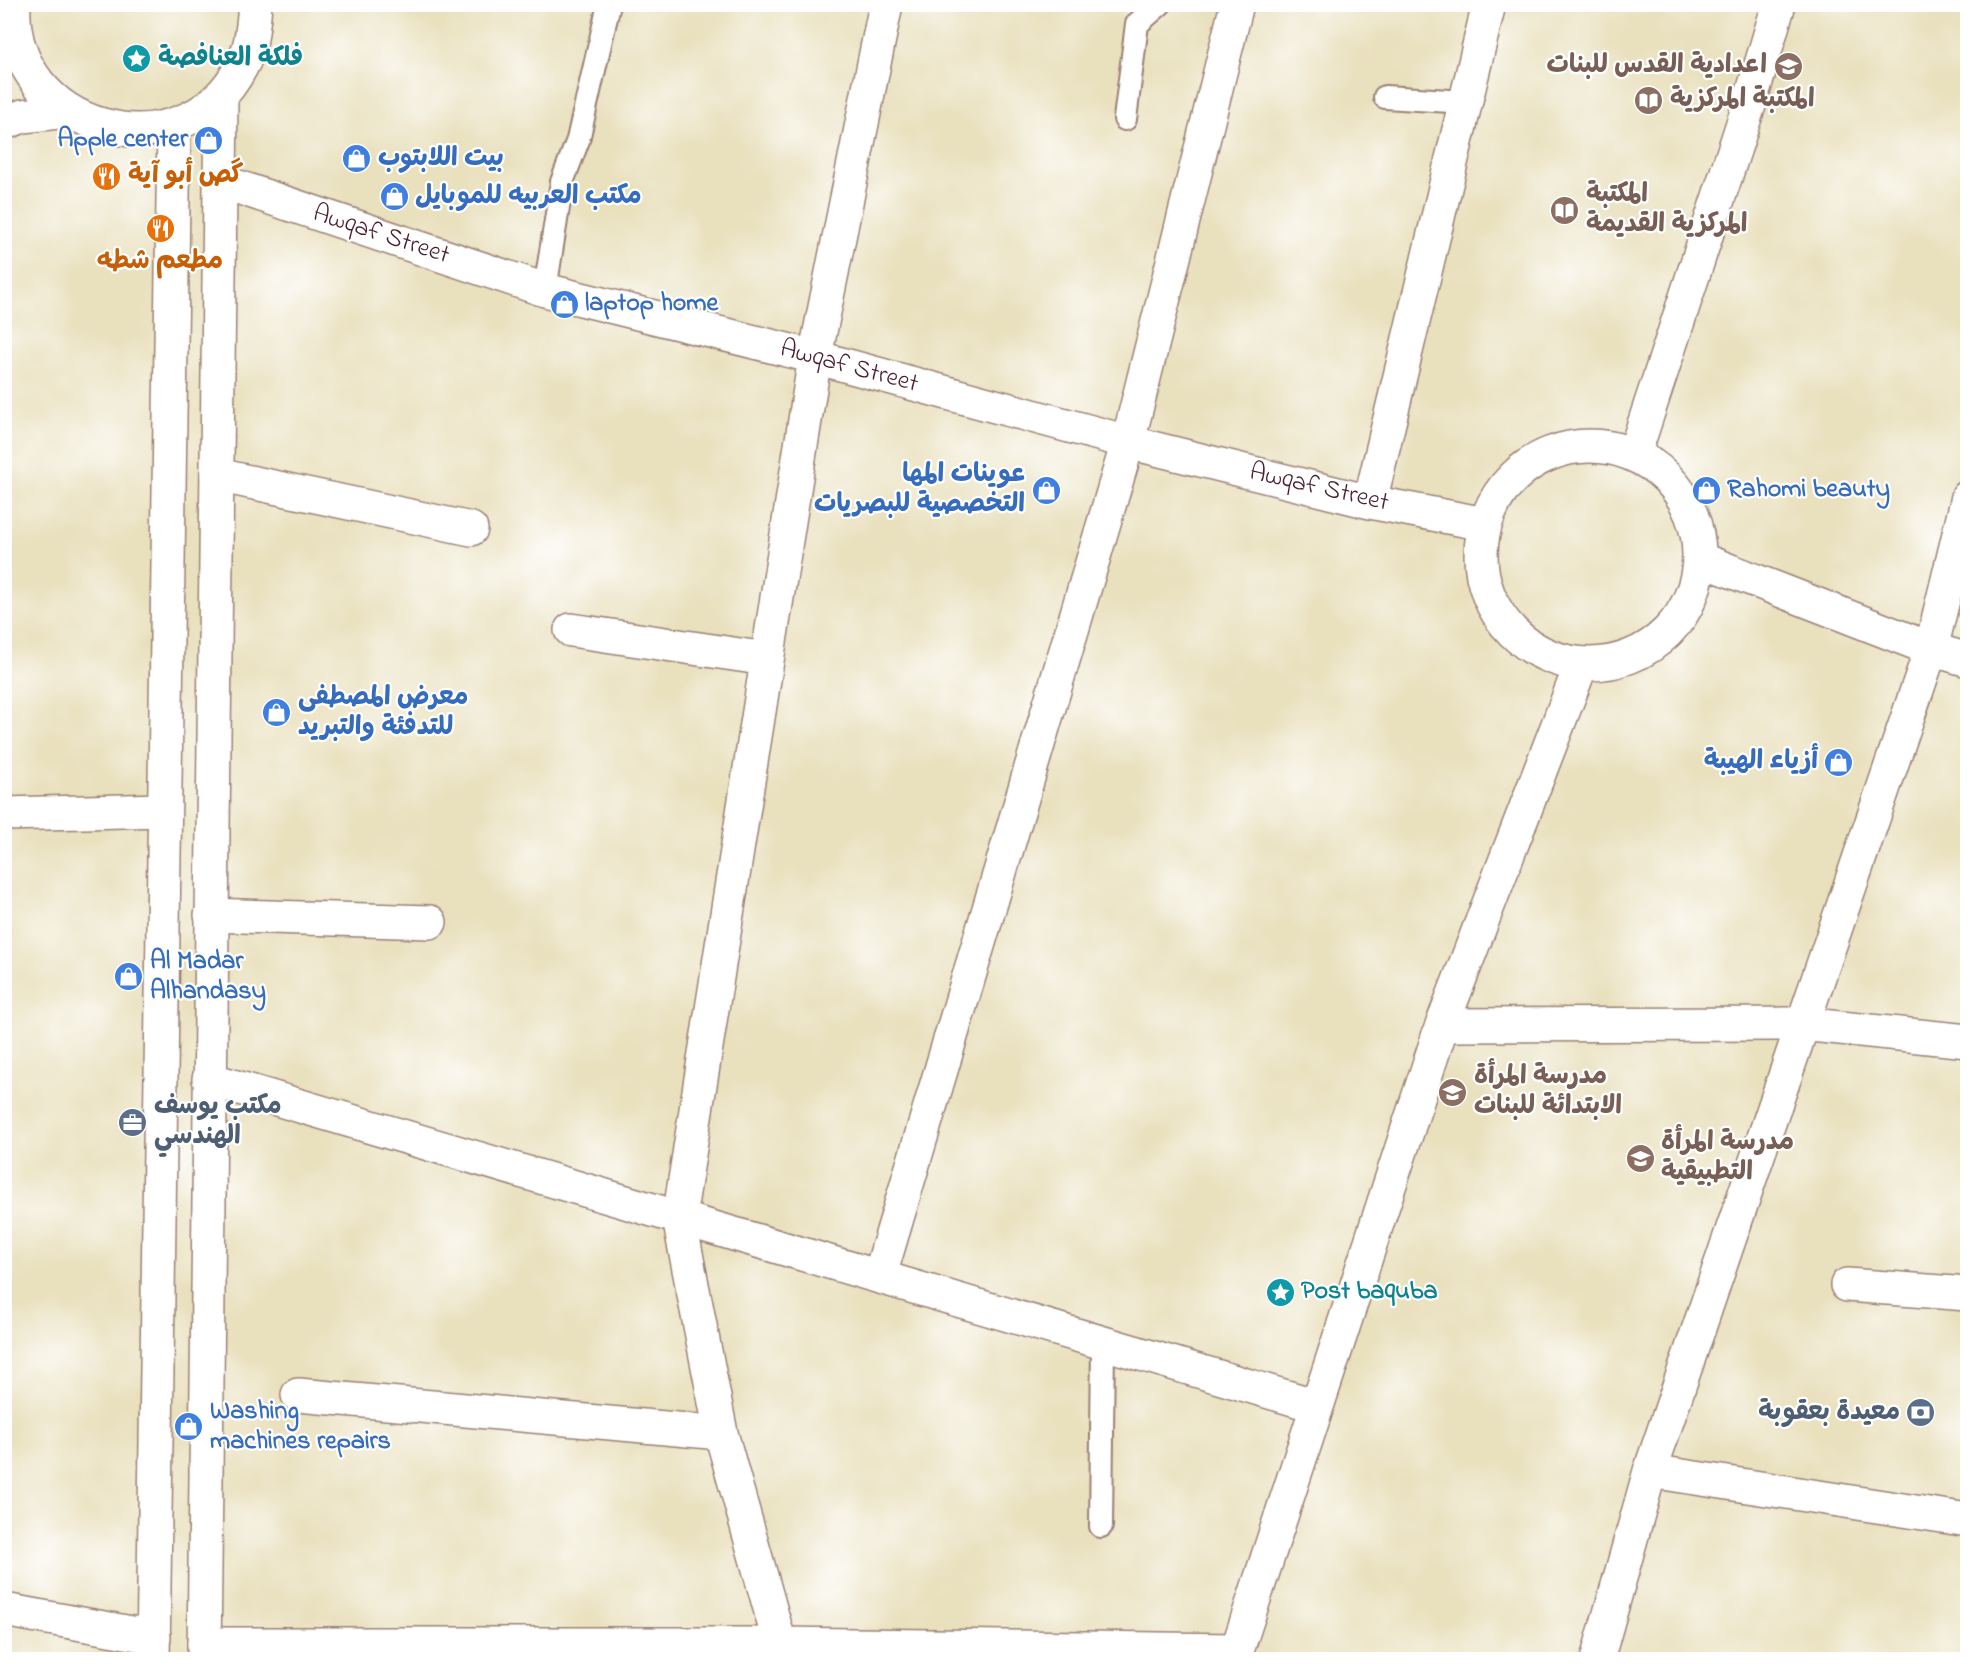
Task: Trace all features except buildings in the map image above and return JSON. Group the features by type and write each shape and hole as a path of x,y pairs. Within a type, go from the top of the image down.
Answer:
{"street":[{"path":"11,18 21,55 39,86 67,111 100,127 137,132 174,124 199,112 221,95 242,67 253,34 255,4"},
{"path":"777,1652 721,1433 679,1218 815,357 886,4"},
{"path":"880,1275 1128,442 1237,4"},
{"path":"1370,502 1489,4"},
{"path":"1634,454 1750,102 1779,4"},
{"path":"221,95 204,1652 1235,1655 1442,1025 1581,665"},
{"path":"4,123 23,116 67,111"},
{"path":"4,1610 153,1648 174,124"},
{"name":"Awqaf Street","path":"220,181 545,290 815,357 1128,442 1370,502 1485,524"},
{"path":"1586,444 1634,454 1653,464 1679,490 1695,523 1700,559 1692,594 1675,624 1648,648 1616,662 1581,665 1550,658 1521,641 1499,617 1485,588 1480,556 1485,524 1499,493 1523,468 1552,451 1586,444"},
{"path":"217,475 471,529"},
{"path":"1597,1659 1650,1471 1931,649 1968,497"},
{"path":"1700,559 1931,649 1968,660"},
{"path":"571,630 767,659"},
{"path":"4,814 164,810"},
{"path":"212,915 430,922"},
{"path":"1442,1025 1801,1024 1968,1041"},
{"path":"209,1079 880,1275 1317,1406"},
{"path":"1847,1285 1968,1294"},
{"path":"298,1395 721,1433"},
{"path":"1650,1471 1968,1520"},
{"path":"153,1598 205,1599"}],"lane":[{"path":"545,290 562,182 578,140 609,4"},
{"path":"1125,119 1137,24 1160,4"},
{"path":"1385,97 1466,102"},
{"path":"1101,1526 1103,1342"}],"place":[{"name":"فلكة العنافصة","path":"137,59"},
{"name":"اعدادية القدس للبنات","path":"1788,66"},
{"name":"المكتبة المركزية","path":"1649,100"},
{"name":"Apple center","path":"209,140"},
{"name":"بيت اللابتوب","path":"357,159"},
{"name":"گص أبو آية","path":"107,176"},
{"name":"مكتب العربيه للموبايل","path":"394,197"},
{"name":"المكتبة المركزية القديمة","path":"1565,210"},
{"name":"مطعم شطه","path":"160,228"},
{"name":"laptop home","path":"564,304"},
{"name":"عوينات المها التخصصية للبصريات","path":"1046,490"},
{"name":"Rahomi beauty","path":"1706,490"},
{"name":"معرض المصطفى للتدفئة والتبريد","path":"277,713"},
{"name":"أزياء الهيبة","path":"1839,762"},
{"name":"Al Madar Alhandasy","path":"129,977"},
{"name":"مدرسة المرأة الابتدائة للبنات","path":"1453,1092"},
{"name":"مكتب يوسف الهندسي","path":"133,1122"},
{"name":"مدرسة المرأة التطبيقية","path":"1640,1158"},
{"name":"Post baquba","path":"1280,1292"},
{"name":"معيدة بعقوبة","path":"1921,1413"},
{"name":"Washing machines repairs","path":"189,1427"}]}
